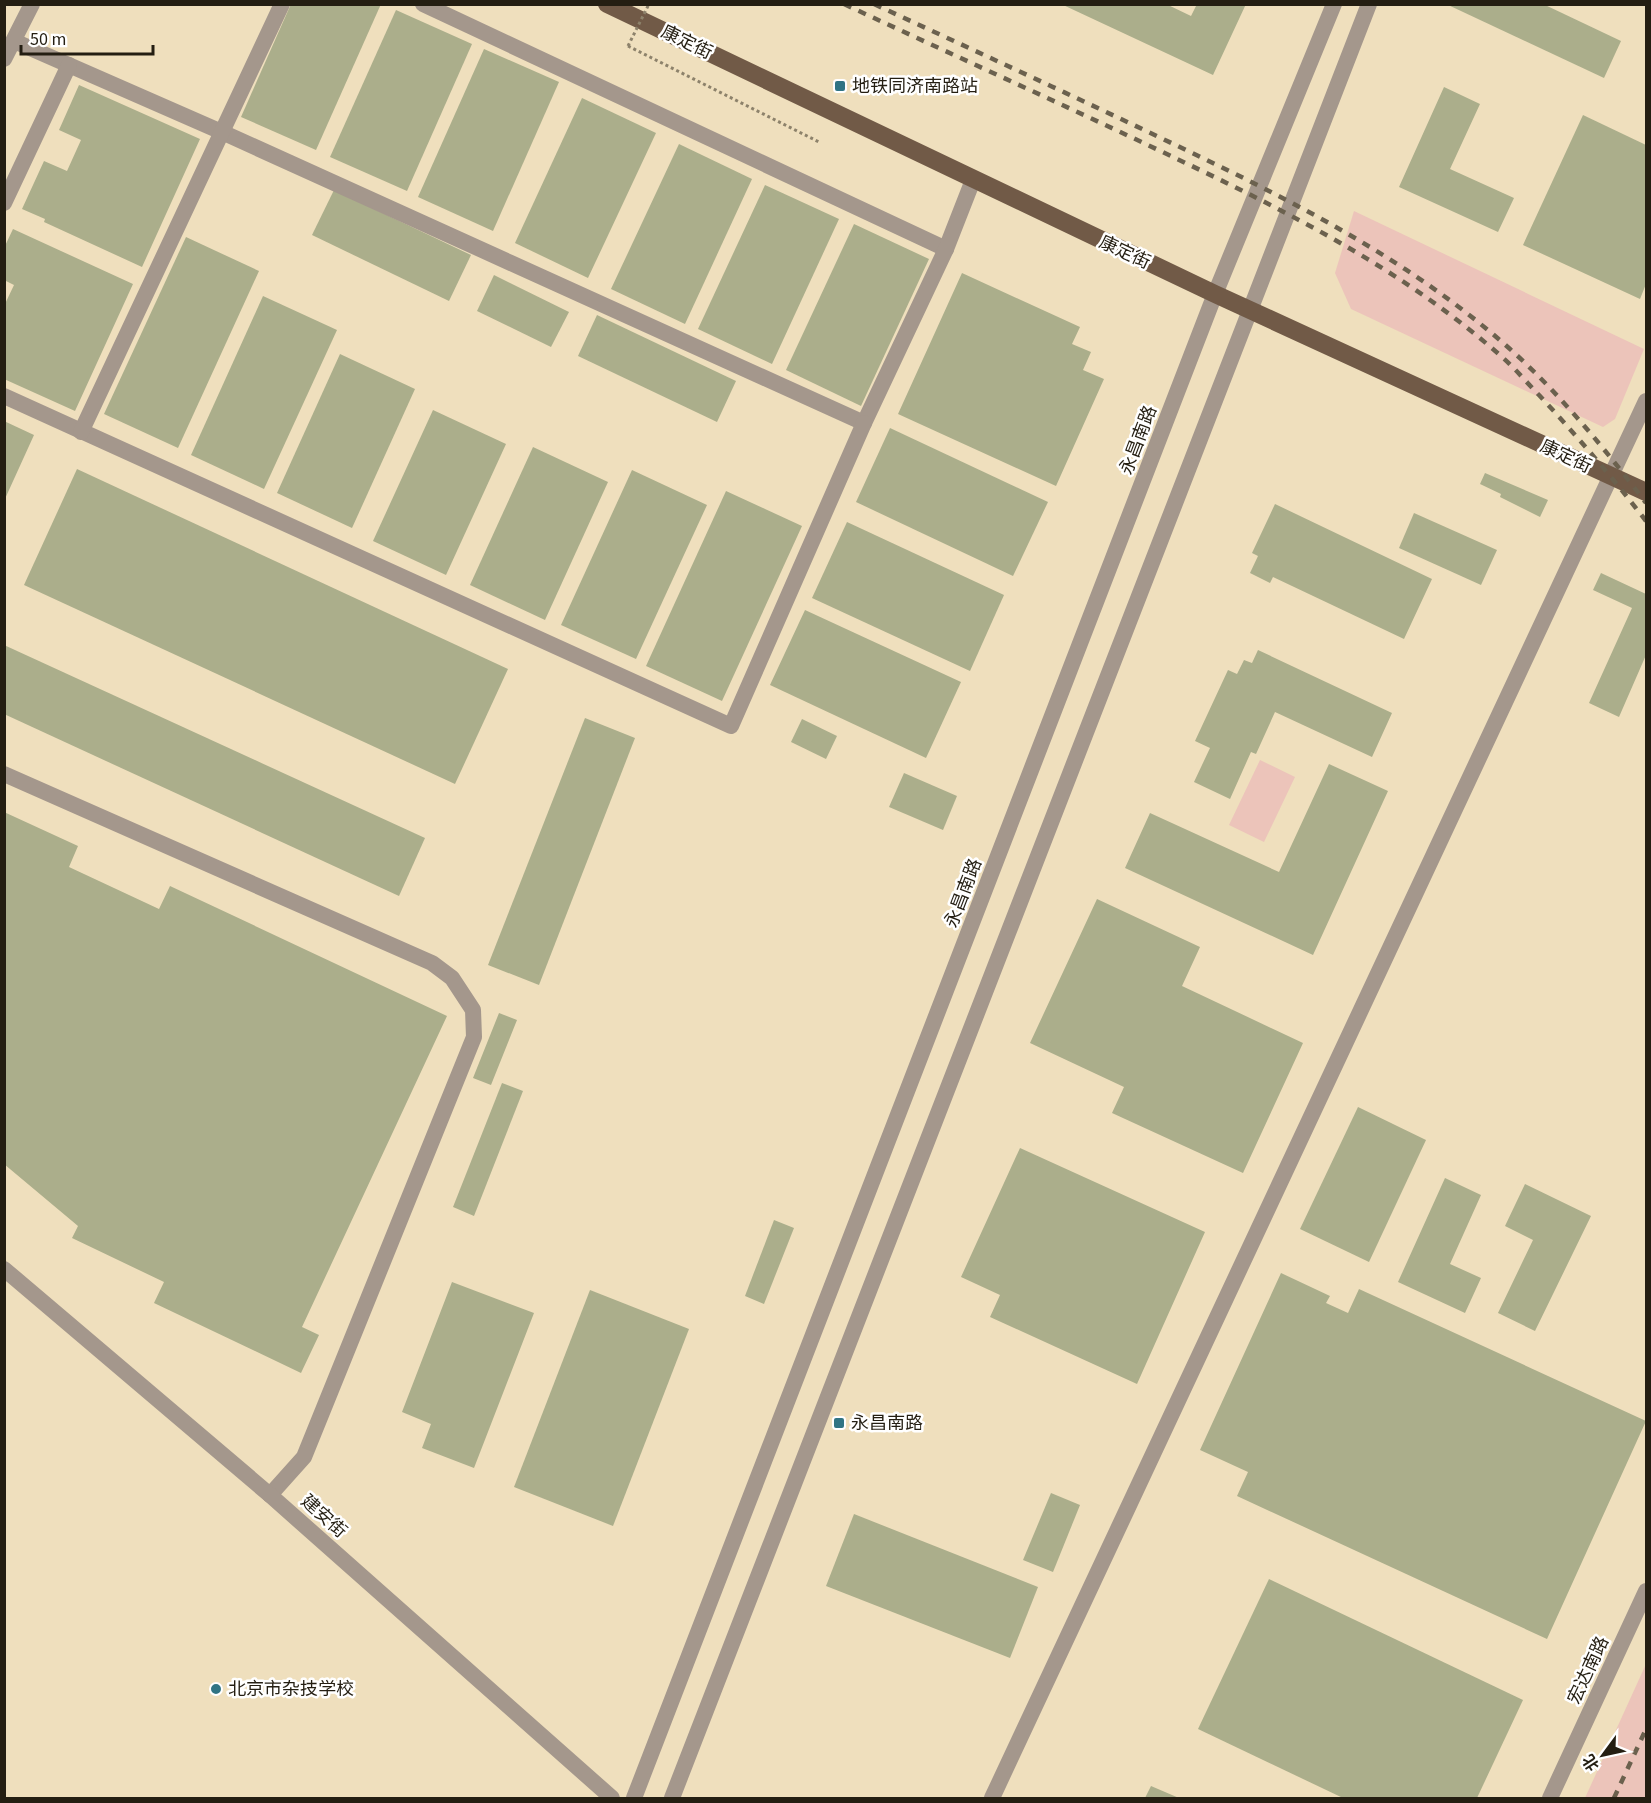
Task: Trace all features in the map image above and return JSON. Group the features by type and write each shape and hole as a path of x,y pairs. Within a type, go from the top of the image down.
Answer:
{"main road":[{"name":"康定街","path":"607,4 1215,294 1647,492"}],"street":[{"path":"4,59 32,4"},
{"path":"81,432 224,133 282,4"},
{"path":"423,4 946,249"},
{"name":"永昌南路","path":"634,1798 1215,294 1334,4"},
{"path":"672,1798 1369,4"},
{"path":"14,41 224,133 864,423"},
{"path":"4,203 69,65"},
{"path":"4,396 731,726 864,423 946,249 973,180"},
{"path":"992,1798 1647,401"},
{"path":"4,774 432,963 452,978 473,1010 474,1037 304,1457 270,1495"},
{"name":"建安街","path":"4,1269 270,1495 612,1798"},
{"name":"宏达南路","path":"1550,1798 1647,1591"}],"path":[{"path":"649,4 628,46 821,143"}],"shaded area":[{"path":"1354,211 1644,349 1615,419 1603,427 1351,309 1335,273"},
{"path":"1260,760 1295,777 1264,842 1229,825"},
{"path":"1646,1664 1646,1798 1585,1798"}],"building":[{"path":"291,4 381,4 316,150 241,117"},
{"path":"1061,4 1166,4 1191,16 1197,4 1246,4 1213,75"},
{"path":"1446,4 1543,4 1621,41 1604,78"},
{"path":"396,10 472,44 407,191 330,157"},
{"path":"484,49 559,82 493,231 418,197"},
{"path":"79,85 200,139 142,267 44,222 45,219 22,209 44,161 67,171 81,140 59,130"},
{"path":"1444,87 1480,104 1450,169 1514,198 1498,232 1399,187"},
{"path":"582,98 656,133 588,278 515,243"},
{"path":"1583,115 1646,145 1646,284 1640,299 1523,245"},
{"path":"679,144 752,179 685,324 611,289"},
{"path":"765,185 839,219 772,364 698,329"},
{"path":"334,190 471,255 449,301 312,235"},
{"path":"854,224 929,259 861,406 786,370"},
{"path":"13,229 133,284 75,411 4,379 4,306 14,285 4,280 4,248"},
{"path":"186,237 259,271 178,448 104,414"},
{"path":"962,273 1080,327 1072,344 1091,352 1083,370 1104,379 1056,486 898,414"},
{"path":"494,275 569,312 551,347 477,311"},
{"path":"263,296 337,330 264,489 191,455"},
{"path":"597,315 736,381 717,422 578,356"},
{"path":"340,354 415,389 352,528 277,493"},
{"path":"433,410 506,444 446,575 373,541"},
{"path":"4,421 34,435 4,501"},
{"path":"890,428 1048,502 1013,576 856,502"},
{"path":"533,447 608,482 545,620 470,585"},
{"path":"77,469 508,669 455,784 24,585"},
{"path":"632,470 707,505 636,659 561,625"},
{"path":"1485,473 1548,500 1540,517 1480,484"},
{"path":"726,491 802,526 722,701 646,666"},
{"path":"1275,504 1432,579 1404,639 1273,577 1270,583 1250,573 1258,556 1252,553"},
{"path":"1414,513 1497,550 1481,585 1399,548"},
{"path":"847,522 1004,595 970,671 812,598"},
{"path":"1601,573 1646,594 1646,655 1619,717 1589,703 1632,608 1593,590"},
{"path":"805,610 961,682 926,758 770,685"},
{"path":"4,645 425,838 399,896 4,714"},
{"path":"1258,650 1392,713 1372,757 1275,712 1256,754 1251,752 1230,799 1194,782 1210,748 1195,741 1228,670 1237,674 1244,660 1252,663"},
{"path":"585,718 635,738 539,985 488,965"},
{"path":"802,719 837,736 826,759 791,742"},
{"path":"1329,764 1388,791 1313,955 1125,868 1150,813 1279,872"},
{"path":"904,773 957,796 943,830 889,807"},
{"path":"4,812 78,846 69,867 159,909 170,886 447,1016 302,1327 319,1335 301,1373 154,1303 164,1282 72,1238 78,1226 4,1164"},
{"path":"1097,899 1200,947 1182,986 1303,1043 1243,1173 1112,1113 1124,1087 1030,1043"},
{"path":"499,1013 517,1020 491,1085 473,1078"},
{"path":"502,1083 523,1091 474,1216 453,1207"},
{"path":"1358,1107 1426,1140 1369,1262 1300,1229"},
{"path":"1020,1148 1205,1232 1137,1384 990,1317 1000,1295 961,1277"},
{"path":"1445,1178 1481,1195 1450,1264 1481,1278 1465,1313 1398,1282"},
{"path":"1525,1184 1591,1216 1535,1331 1498,1313 1533,1240 1505,1226"},
{"path":"774,1220 794,1228 764,1304 745,1296"},
{"path":"1281,1273 1330,1296 1326,1303 1348,1313 1359,1289 1646,1421 1547,1639 1237,1496 1248,1472 1200,1450"},
{"path":"452,1282 534,1313 474,1468 422,1448 431,1424 402,1412"},
{"path":"590,1290 689,1329 613,1526 514,1487"},
{"path":"1051,1493 1080,1505 1053,1572 1023,1560"},
{"path":"854,1514 1038,1587 1010,1658 826,1586"},
{"path":"1269,1579 1523,1700 1477,1798 1343,1798 1198,1729"},
{"path":"1151,1786 1179,1798 1145,1798"}],"railway":[{"path":"844,4 1215,177 1301,221 1385,270 1464,326 1507,361 1581,441 1646,521"},
{"path":"874,4 1254,183 1388,258 1471,316 1529,367 1582,423 1646,503"},
{"path":"1614,1798 1646,1729"}],"place":[{"name":"地铁同济南路站","path":"840,86"},
{"name":"永昌南路","path":"839,1423"},
{"name":"北京市杂技学校","path":"216,1689"}]}
